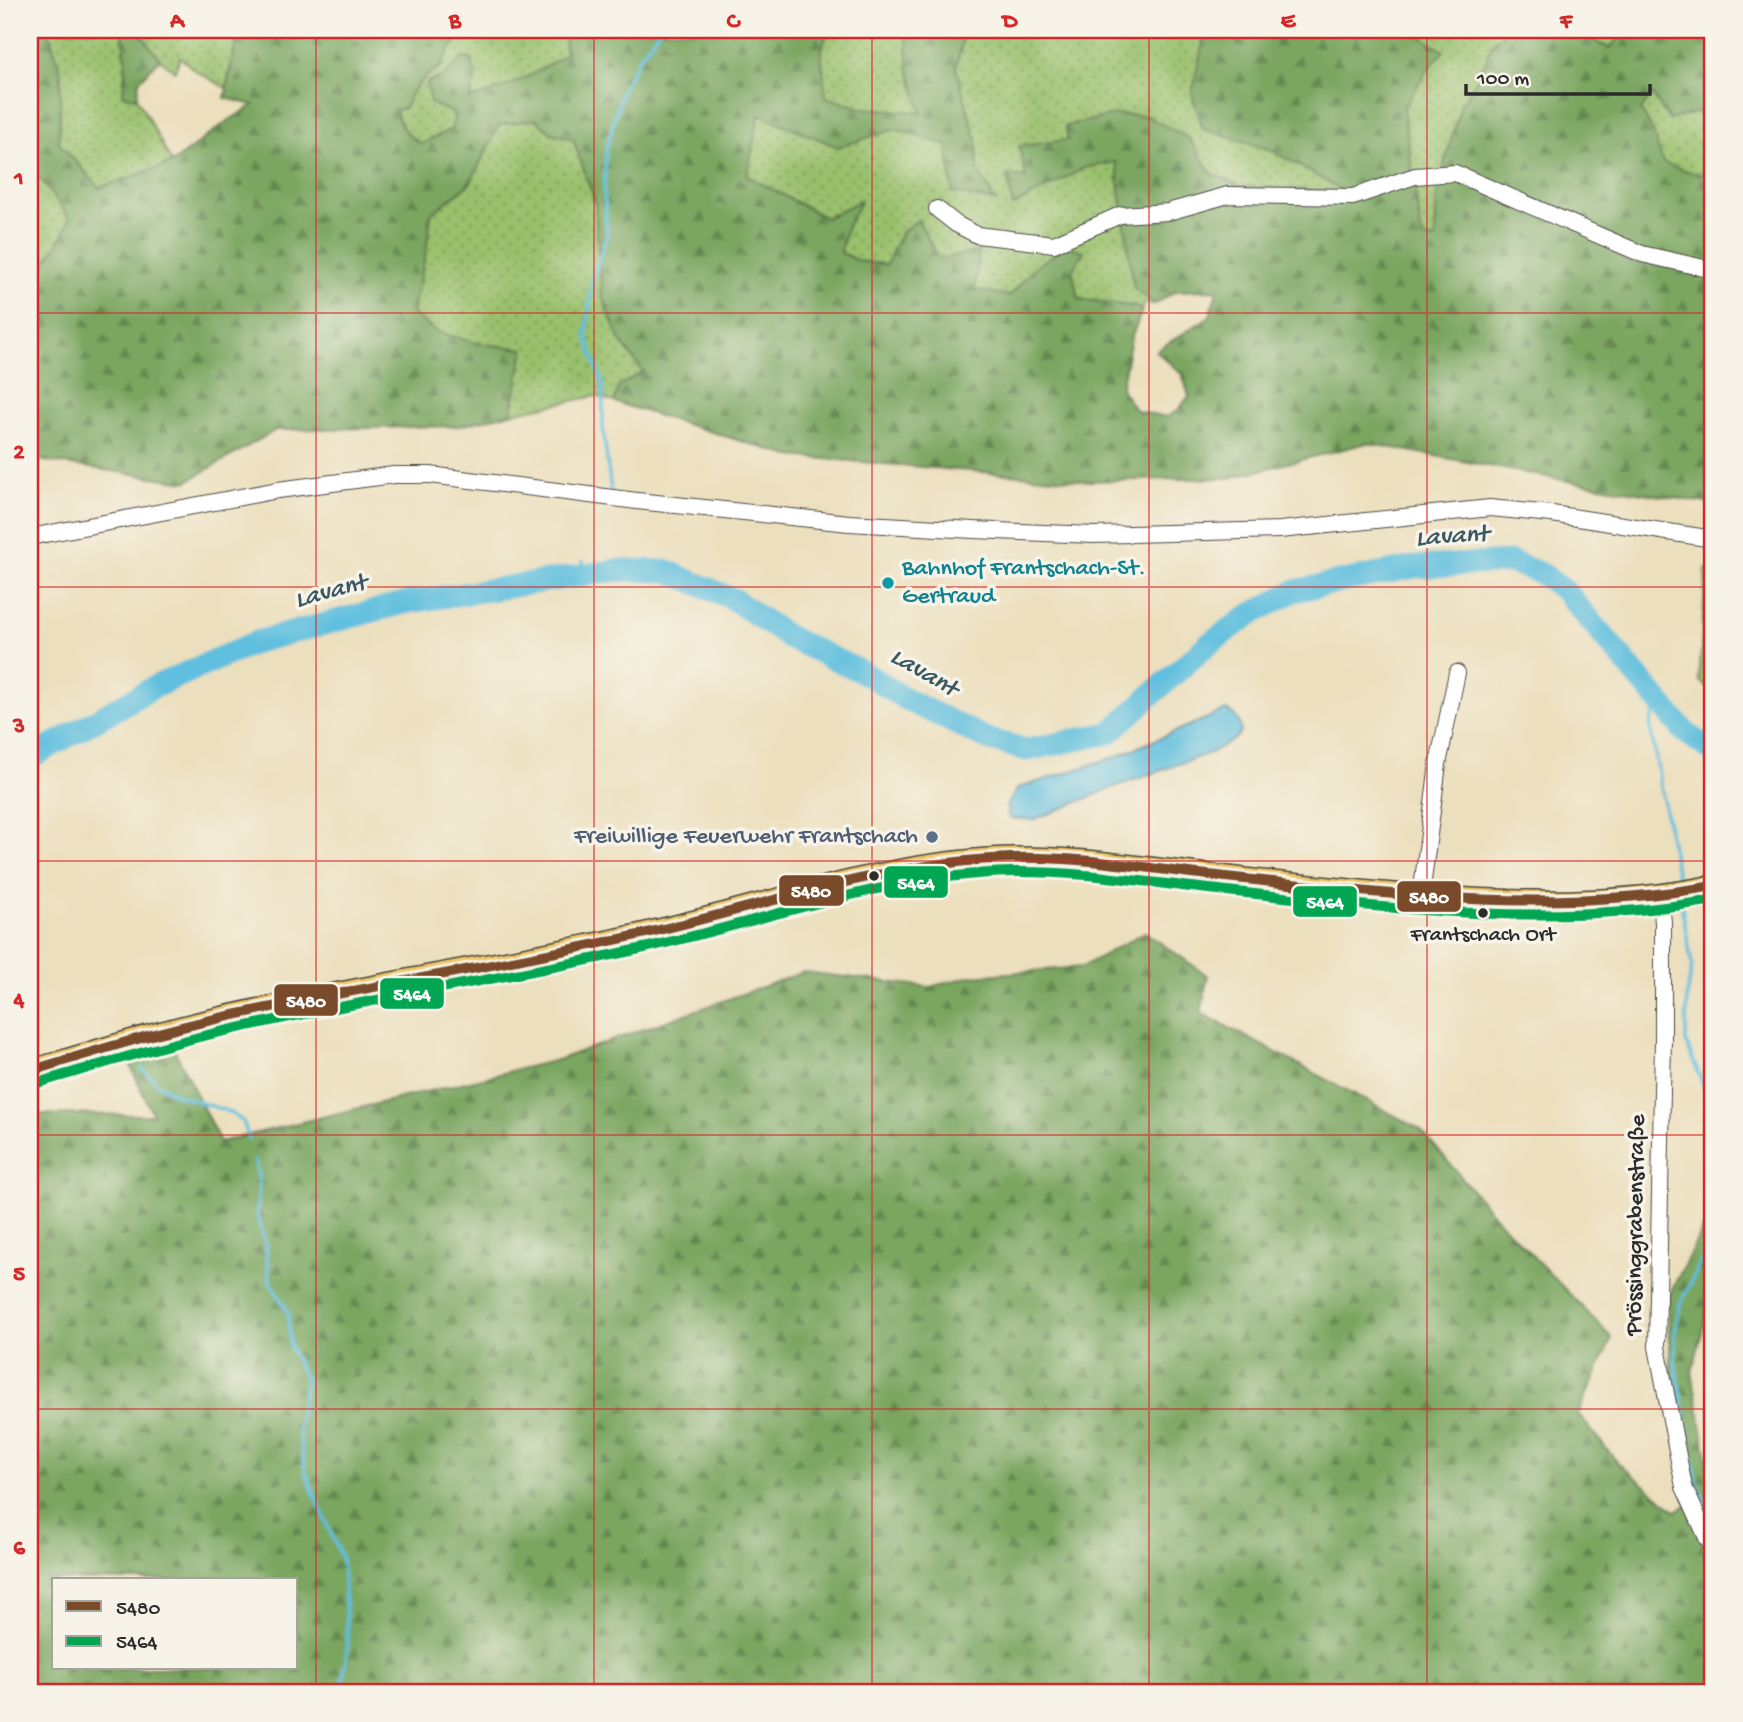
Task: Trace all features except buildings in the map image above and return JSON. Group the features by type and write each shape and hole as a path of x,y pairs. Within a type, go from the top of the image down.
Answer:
{"main road":[{"path":"30,1071 217,1018 551,954 686,924 870,876 943,863 1007,858 1071,860 1421,896 1562,902 1674,893 1713,886"}],"street":[{"path":"937,209 956,224 977,235 1054,244 1120,215 1168,212 1228,195 1353,197 1415,176 1455,173 1642,254 1713,270"},
{"path":"30,537 278,490 394,475 430,475 650,503 849,523 974,530 1094,535 1280,530 1490,508 1552,514 1713,540"},
{"path":"1421,896 1438,764 1457,673"},
{"name":"Prössinggrabenstraße","path":"1674,893 1663,922 1657,1348 1684,1487 1713,1547"}],"green space":[{"path":"30,30 48,30 61,72 59,143 99,188 172,163 226,122 254,105 225,98 238,30 466,30 449,50 442,65 423,79 410,95 405,108 396,110 404,130 422,144 451,129 455,114 430,103 427,82 445,76 462,58 471,59 476,75 470,99 508,86 566,54 564,33 557,30 828,30 821,52 826,97 861,108 922,113 909,70 906,30 955,30 963,36 956,68 977,142 978,170 996,202 953,193 947,145 895,129 838,147 759,114 747,176 826,218 861,200 847,226 840,252 858,261 886,265 902,232 918,220 939,259 979,251 975,290 1010,296 1035,267 1066,246 1084,251 1072,271 1079,299 1136,307 1142,311 1131,338 1121,389 1136,411 1167,417 1178,410 1189,396 1182,374 1156,351 1210,316 1217,290 1176,291 1155,304 1134,288 1116,162 1084,168 1013,206 1007,175 1026,178 1019,146 1068,140 1065,126 1118,114 1146,116 1189,138 1211,173 1239,186 1345,192 1271,150 1203,129 1192,94 1204,30 1410,30 1444,51 1427,70 1403,109 1422,238 1435,240 1437,192 1461,105 1479,77 1492,44 1507,30 1571,30 1610,49 1624,30 1713,33 1713,108 1669,120 1652,94 1641,110 1652,130 1663,163 1700,175 1713,162 1713,504 1568,481 1367,443 1229,478 1090,481 790,456 614,402 619,386 643,372 620,340 602,297 595,201 573,139 551,133 536,119 499,125 470,183 431,214 426,252 412,313 435,331 476,343 524,349 511,413 460,426 276,430 186,482 30,459 30,278 33,278 57,246 70,219 30,168"},
{"path":"48,30 122,30 126,61 123,95 137,98 172,163 99,188 59,143 61,73"},
{"path":"122,30 140,30 160,59 139,81 137,98 123,95 126,61"},
{"path":"140,30 238,30 226,88 194,70 180,57 175,71 160,59"},
{"path":"466,30 557,30 564,33 566,54 520,80 470,100 471,59 463,58 445,76 427,82 455,114 451,129 422,144 404,130 396,110 405,108 410,95 423,79 442,65 449,50"},
{"path":"828,30 906,30 909,70 923,113 861,108 826,97 821,52"},
{"path":"955,30 1204,30 1203,128 1271,150 1348,192 1239,186 1211,173 1189,138 1118,114 1066,126 1068,140 1020,146 1026,178 1007,176 1013,206 1084,168 1116,162 1134,288 1155,304 1144,304 1142,311 1136,307 1078,299 1072,271 1035,267 1010,296 975,290 902,232 886,265 857,261 840,252 847,226 860,201 826,218 747,176 759,114 838,147 895,129 947,145 995,201 978,170 977,142 956,68 963,36"},
{"path":"1410,30 1507,30 1492,44 1479,77 1461,105 1437,192 1435,241 1422,238 1403,109 1427,70 1443,51"},
{"path":"1571,30 1624,30 1611,49"},
{"path":"1652,93 1712,108 1713,104 1713,162 1701,176 1663,163 1652,130 1641,110"},
{"path":"536,119 551,133 573,139 595,201 602,297 620,340 643,372 619,386 614,402 596,396 511,413 524,349 476,343 435,331 412,314 426,252 431,214 470,183 499,125"},
{"path":"30,168 70,219 57,246 33,278 30,278"},
{"path":"1706,569 1713,570 1713,692 1699,680"},
{"path":"1145,932 1208,976 1201,1013 1420,1129 1498,1220 1612,1338 1578,1414 1617,1462 1676,1511 1698,1498 1671,1368 1668,1297 1713,1209 1713,1288 1692,1372 1713,1491 1713,1692 30,1692 30,1114 153,1115 126,1056 171,1043 220,1142 557,1060 804,972 930,987 972,976 1082,967"}],"water":[{"path":"1226,710 1237,718 1241,731 1235,739 1212,752 1033,820 1009,818 1006,806 1018,788 1115,757"}],"waterway":[{"path":"611,491 603,429 603,385 586,336 592,281 607,235 604,189 606,149 623,88 639,58 659,30"},
{"path":"581,576 583,561"},
{"name":"Lavant","path":"30,758 154,687 256,642 404,603 617,570 667,571 733,599 788,637 866,674 909,701 987,739 1027,750 1109,733 1206,646 1248,616 1294,591 1414,567 1511,562 1542,574 1565,591 1685,732 1713,752"},
{"path":"1658,701 1650,725 1678,883"},
{"path":"1680,898 1692,965 1687,996 1686,1042 1713,1109"},
{"path":"141,1068 158,1084 175,1094 227,1111 243,1121 249,1139"},
{"path":"255,1160 259,1180 257,1215 265,1242 270,1282 288,1312 290,1347 306,1381 298,1428 306,1474 342,1559 348,1645 341,1692"},
{"path":"1713,1238 1680,1304 1675,1332 1675,1364 1698,1487 1713,1515"}],"transit line":[{"name":"5480","path":"30,1071 220,1018 589,946 871,876 964,861 1011,858 1085,861 1334,889 1461,898 1587,899 1650,895 1713,886"},
{"name":"5464","path":"34,1084 178,1042 254,1024 589,960 873,890 966,875 1013,872 1087,875 1335,903 1461,912 1587,913 1650,909 1713,900"}],"place":[{"name":"Bahnhof Frantschach-St. Gertraud","path":"888,583"},
{"name":"Freiwillige Feuerwehr Frantschach","path":"932,837"},
{"name":"Frantschach Ort","path":"1483,913"}]}
